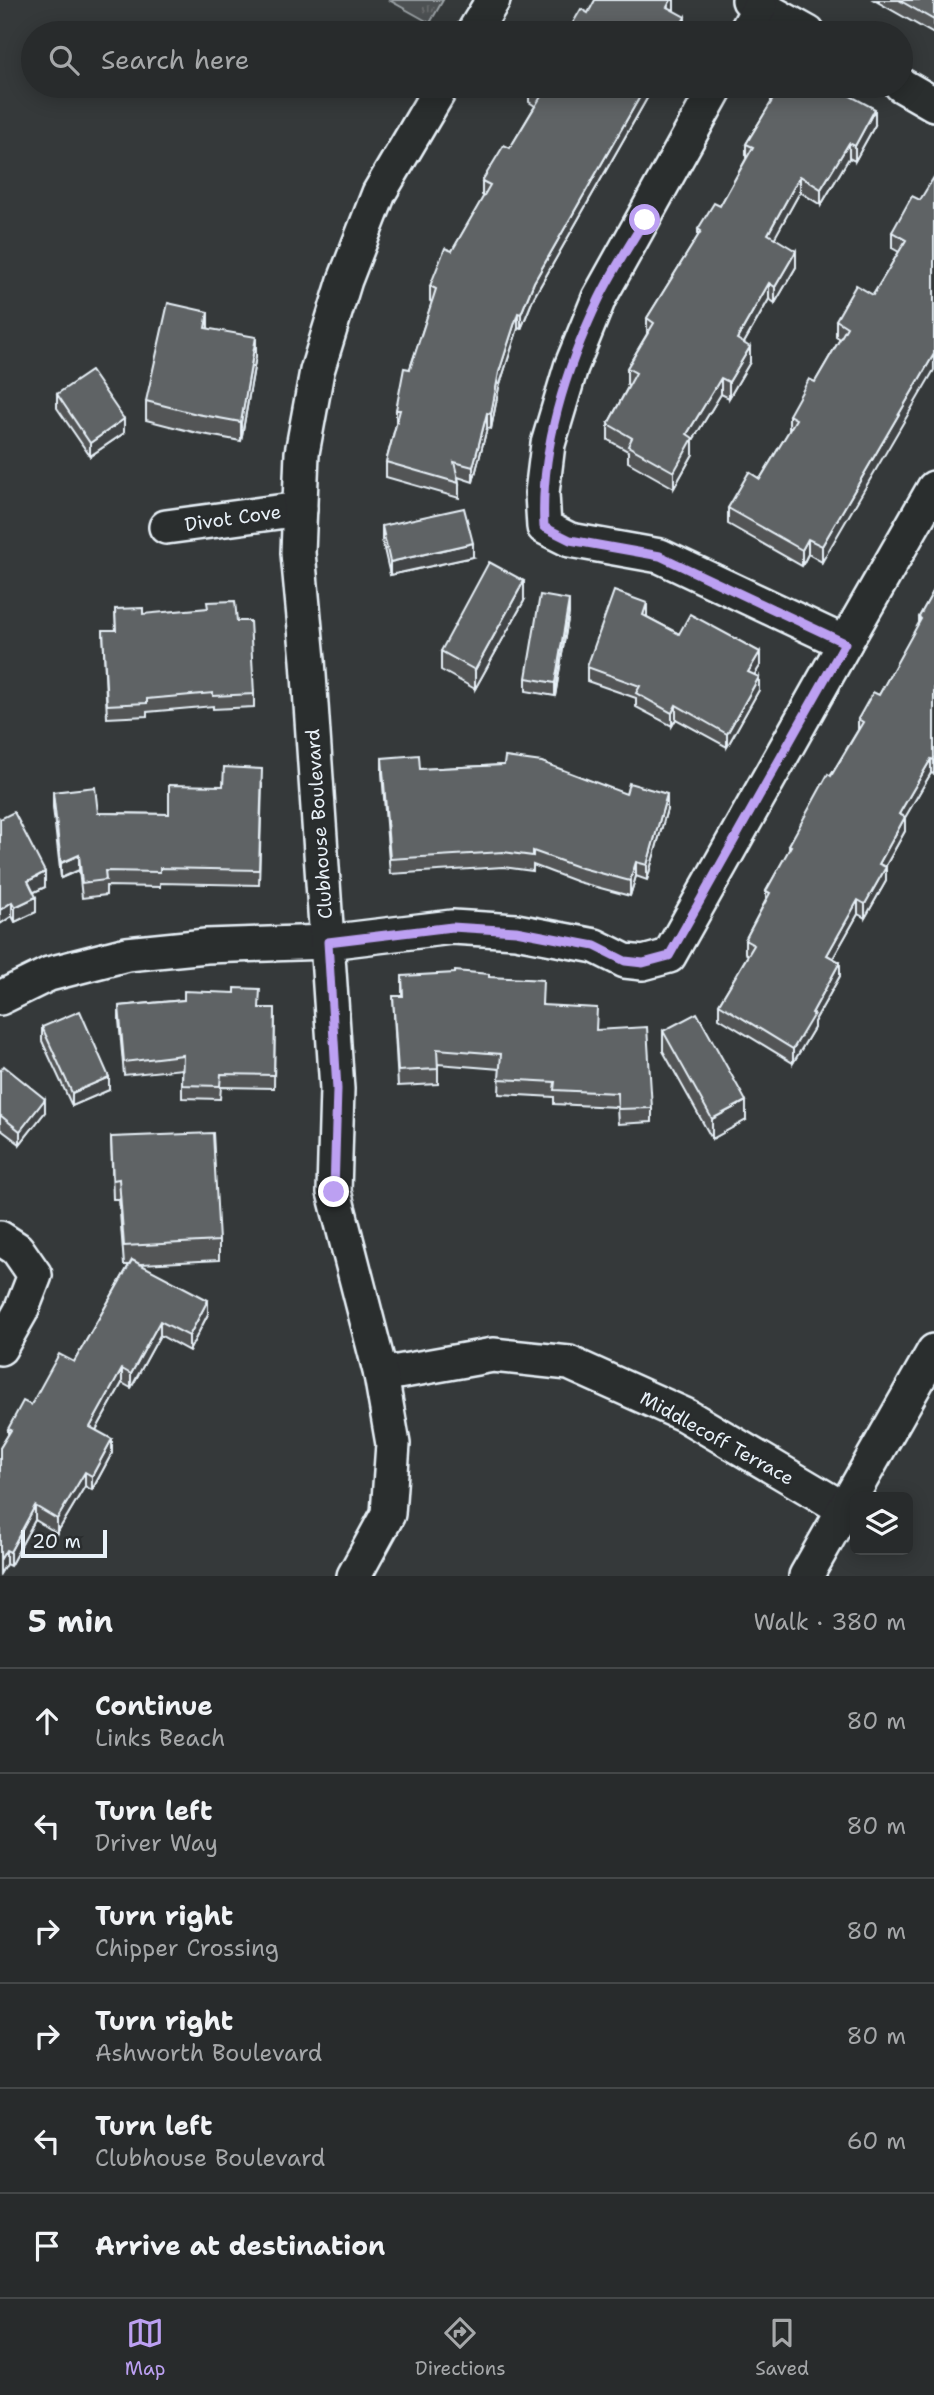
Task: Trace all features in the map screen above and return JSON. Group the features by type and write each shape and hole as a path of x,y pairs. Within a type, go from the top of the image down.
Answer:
{"street":[{"path":"480,21 493,0"},
{"path":"751,13 774,21"},
{"path":"913,92 934,104"},
{"name":"Clubhouse Boulevard","path":"354,1576 388,1514 393,1444 381,1376 334,1192 337,1089 298,552 302,453 317,371 345,280 379,193 435,98"},
{"path":"710,98 599,298 571,367 548,444 542,493 544,527 570,540 660,556 845,643"},
{"path":"0,998 49,974 127,954 206,946 328,942 452,927 529,933 595,946 625,961 643,963 669,956 934,488"},
{"name":"Divot Cove","path":"166,527 300,509"},
{"path":"0,1238 18,1249 34,1275 21,1311 0,1348"},
{"path":"806,1576 934,1351"},
{"name":"Middlecoff Terrace","path":"381,1376 493,1355 569,1363 685,1415 844,1509"}],"green space":[{"path":"389,0 443,0 431,21"}],"building":[{"path":"595,0 671,0 667,7 685,17 683,21 574,21 581,9 588,13"},
{"path":"899,0 934,0 934,20"},
{"path":"540,98 639,98 534,282 521,314 518,313 499,372 491,414 487,413 473,467 454,462 459,483 386,462 400,410 396,410 404,368 410,369 436,289 430,286 445,248 452,251 490,185 482,181 504,145 510,148"},
{"path":"854,98 875,109 855,146 849,143 821,189 800,176 768,234 796,251 775,287 769,283 737,339 750,347 729,382 721,378 687,434 693,438 674,472 628,446 632,438 608,424 636,373 627,368 654,323 647,318 701,231 698,229 714,203 720,206 753,147 746,144 771,100"},
{"path":"934,177 934,354 822,546 808,539 802,550 728,508 749,472 760,479 796,419 789,415 809,379 815,382 847,327 836,320 856,285 873,295 906,240 892,232 912,196 920,200"},
{"path":"168,303 208,312 205,328 256,337 241,422 146,401"},
{"path":"91,371 124,419 90,443 57,394"},
{"path":"464,508 473,543 390,562 382,526"},
{"path":"489,562 524,581 475,670 441,651"},
{"path":"934,590 934,760 931,759 899,814 905,817 879,864 886,867 865,904 858,900 827,955 840,962 793,1049 719,1004 754,945 745,940 770,893 766,891 791,846 789,845 828,774 831,776 863,722 858,719 873,692 879,695"},
{"path":"614,591 647,603 643,615 679,634 690,614 760,652 748,672 759,677 727,734 676,705 672,713 636,693 640,686 587,667"},
{"path":"540,595 569,600 555,683 526,678"},
{"path":"235,601 237,621 250,621 254,694 213,696 213,693 147,699 147,703 107,705 103,630 116,630 115,609 143,608 143,614 208,608 207,602"},
{"path":"419,755 420,769 504,765 505,757 542,762 626,794 629,783 667,794 647,865 636,862 630,881 533,851 533,856 503,852 390,859 382,758"},
{"path":"224,767 262,769 259,870 160,868 160,872 105,871 106,880 82,883 79,855 61,863 53,792 95,787 98,813 169,814 169,785 223,786"},
{"path":"14,812 45,872 28,881 36,897 15,907 12,902 0,910 0,819"},
{"path":"455,971 489,974 489,977 543,980 542,1005 597,1008 596,1030 647,1027 652,1108 618,1109 617,1093 554,1090 555,1082 499,1079 501,1054 437,1049 438,1069 398,1071 393,996 403,996 402,976"},
{"path":"235,988 260,989 259,1008 275,1008 274,1075 221,1074 220,1086 182,1085 183,1055 124,1062 119,1006 184,1000 184,991 235,993"},
{"path":"80,1011 109,1077 72,1093 42,1027"},
{"path":"697,1013 746,1101 712,1119 663,1031"},
{"path":"4,1066 45,1099 20,1131 0,1115 0,1071"},
{"path":"213,1133 219,1241 124,1246 119,1179 113,1180 111,1137"},
{"path":"132,1260 208,1300 189,1336 160,1321 131,1374 122,1369 90,1427 112,1439 92,1476 85,1472 57,1519 35,1506 10,1552 6,1550 0,1560 0,1448 11,1430 8,1429 23,1401 31,1405 59,1354 74,1362"}],"route":[{"path":"334,1192 337,1089 328,942 452,927 516,931 595,946 625,961 643,963 669,956 845,643 660,556 570,540 544,527 542,493 548,444 571,367 599,298 645,220"}]}
